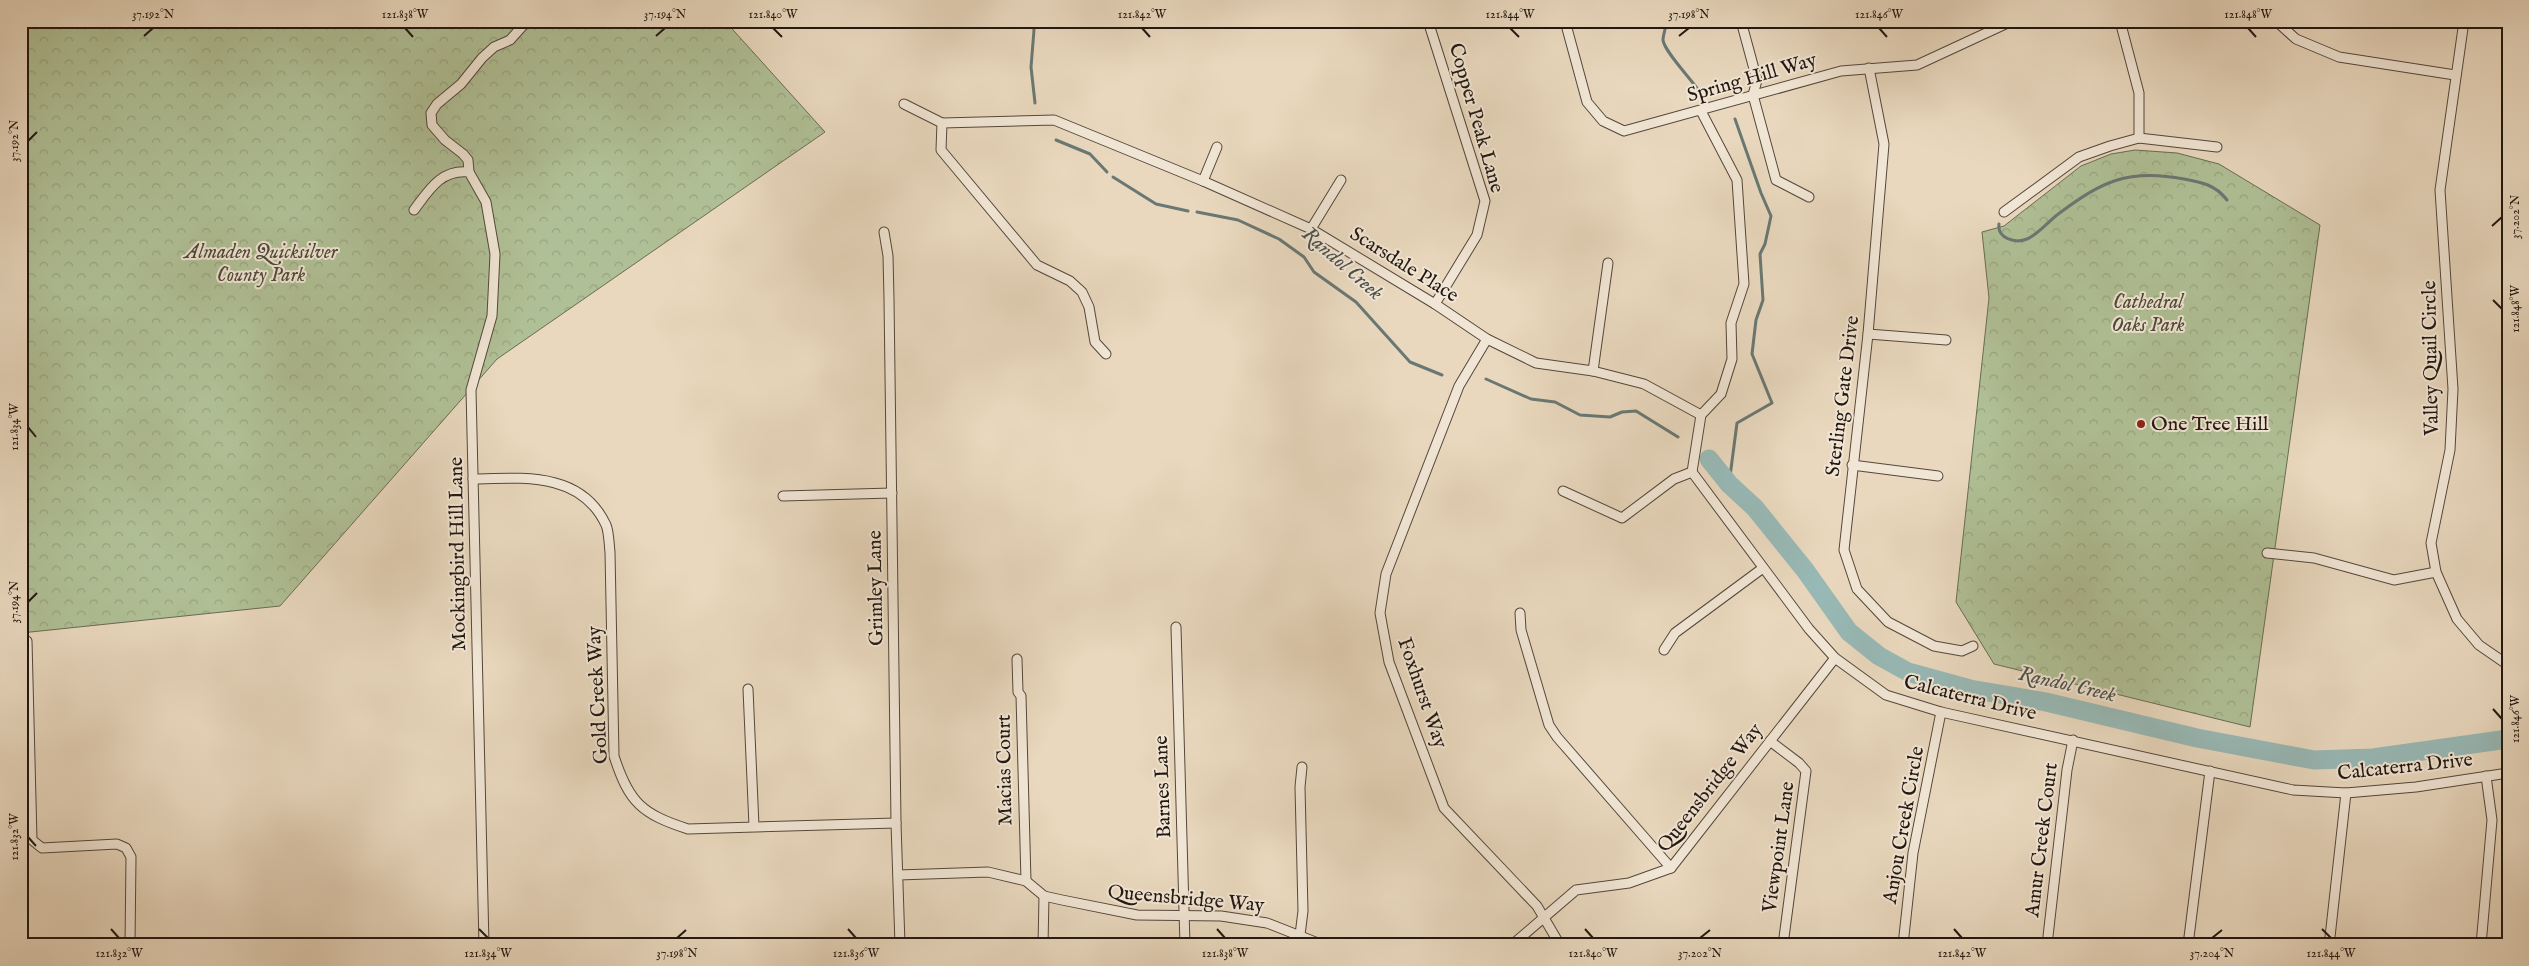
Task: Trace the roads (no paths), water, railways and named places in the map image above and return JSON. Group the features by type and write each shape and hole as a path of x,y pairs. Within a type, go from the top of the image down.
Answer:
{"street":[{"name":"Mockingbird Hill Lane","path":"484,945 471,390 492,316 495,254 486,202 469,172 468,160 445,140 432,125 431,113 436,104 461,84 482,58 494,47 510,40 528,21"},
{"name":"Copper Peak Lane","path":"1428,21 1485,201 1477,235 1435,304"},
{"name":"Spring Hill Way","path":"1565,21 1587,102 1603,121 1624,131 1841,71 1916,65 2012,21"},
{"path":"1741,21 1757,80 1754,95 1776,180 1809,197"},
{"path":"2120,21 2139,93 2139,138"},
{"path":"2276,21 2296,39 2339,57 2455,75"},
{"name":"Valley Quail Circle","path":"2464,21 2440,190 2453,389 2450,450 2431,543 2436,572 2445,596 2462,626 2479,645 2508,665"},
{"name":"Sterling Gate Drive","path":"1869,68 1884,144 1868,334 1844,550 1857,589 1888,622 1934,646 1962,651 1973,646"},
{"path":"904,104 942,123 941,150 1036,266 1070,281 1082,292 1089,307 1095,342 1106,354"},
{"path":"1563,491 1622,518 1674,479 1692,472 1702,415 1721,394 1732,359 1731,323 1744,284 1737,180 1701,111"},
{"name":"Scarsdale Place","path":"942,123 1054,120 1203,181 1311,229 1435,304 1486,339 1536,363 1593,371 1644,384 1702,415"},
{"path":"2004,212 2079,157 2139,138 2217,147"},
{"path":"1203,181 1217,147"},
{"path":"414,210 437,179 457,171 469,172"},
{"path":"1311,229 1341,180"},
{"name":"Grimley Lane","path":"884,232 888,256 896,823 900,945"},
{"path":"1593,371 1608,262"},
{"path":"1868,334 1946,340"},
{"name":"Foxhurst Way","path":"1486,339 1458,386 1386,574 1380,614 1389,662 1444,808 1537,906 1560,945"},
{"path":"1852,465 1938,476"},
{"name":"Calcaterra Drive","path":"1692,472 1763,568 1835,658 1886,695 1941,712 2293,790 2346,793 2416,787 2508,773"},
{"name":"Gold Creek Way","path":"473,479 538,478 570,487 591,503 606,526 610,552 614,756 622,782 638,806 663,821 688,829 896,823"},
{"path":"783,496 892,493"},
{"path":"2267,553 2314,558 2394,580 2436,572"},
{"path":"1664,650 1676,633 1763,568"},
{"path":"1520,613 1520,630 1549,725 1671,868"},
{"name":"Barnes Lane","path":"1176,627 1185,945"},
{"path":"27,641 32,840 42,848 117,844 126,848 131,856 130,945"},
{"name":"Queensbridge Way","path":"1512,945 1545,919 1576,890 1629,883 1671,868 1835,658"},
{"name":"Macias Court","path":"1017,659 1018,692 1021,696 1026,881"},
{"path":"748,689 754,826"},
{"name":"Anjou Creek Circle","path":"1903,945 1913,853 1941,712"},
{"name":"Amur Creek Court","path":"2047,945 2066,770 2073,740"},
{"name":"Viewpoint Lane","path":"1770,741 1799,763 1806,772 1783,945"},
{"path":"1300,935 1303,911 1300,787 1302,767"},
{"path":"2188,945 2210,771"},
{"path":"2481,945 2492,820 2486,776"},
{"path":"2330,937 2346,793"},
{"name":"Queensbridge Way","path":"898,875 988,872 1026,881 1044,896 1137,915 1221,916 1267,923 1323,945"},
{"path":"1043,945 1044,896"}],"waterway":[{"name":"Randol Creek","path":"1032,21 1034,30 1031,67 1035,103"},
{"path":"1667,21 1663,38 1665,45 1699,91"},
{"path":"1729,484 1737,423 1772,403 1752,354 1756,320 1763,300 1760,254 1765,244 1771,216 1735,119"},
{"name":"Randol Creek","path":"1056,140 1090,154 1107,172"},
{"path":"1999,224 2001,233 2008,239 2017,241 2027,239 2057,215 2101,186 2116,180 2146,175 2196,181 2218,191 2227,200"},
{"name":"Randol Creek","path":"1113,177 1156,204 1188,211"},
{"name":"Randol Creek","path":"1197,212 1238,220 1279,239 1304,257 1314,272 1356,302 1410,362 1442,375"},
{"name":"Randol Creek","path":"1486,379 1531,399 1555,402 1580,415 1610,417 1622,412 1636,411 1678,437"},
{"name":"Randol Creek","path":"1709,459 1729,484 1755,508 1805,570 1849,632 1879,656 1908,672 1970,689 2046,702 2197,738 2314,760 2373,758 2508,739"}],"place":[{"name":"One Tree Hill","path":"2141,424"}],"park label":[{"name":"Almaden Quicksilver County Park","path":"261,264"},
{"name":"Cathedral Oaks Park","path":"2148,314"}]}
